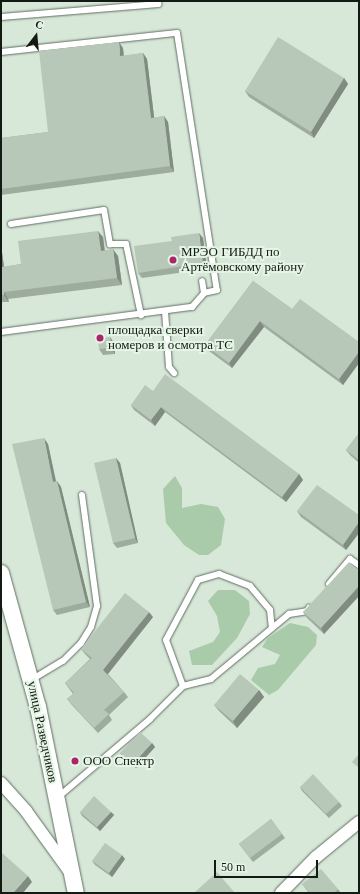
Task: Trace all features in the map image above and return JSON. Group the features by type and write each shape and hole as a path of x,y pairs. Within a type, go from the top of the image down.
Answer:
{"main road":[{"name":"улица Разведчиков","path":"1,573 31,680 70,872 76,893"}],"street":[{"path":"1,783 26,811 70,872"},
{"path":"281,893 315,858 359,822"}],"lane":[{"path":"1,18 158,4"},
{"path":"1,52 177,33 217,290 204,293 192,307 141,315 1,332"},
{"path":"11,224 104,210 110,244 126,244 141,315"},
{"path":"202,282 204,293"},
{"path":"165,311 169,367 174,373"},
{"path":"31,680 63,661 81,643 91,627 97,606 82,495"},
{"path":"326,588 350,559 359,566"},
{"path":"183,686 166,640 198,580 219,574 250,586 270,610 272,628"},
{"path":"56,799 150,719 183,686 211,679 289,614 307,611 317,600"}],"green space":[{"path":"175,476 182,488 182,508 201,504 218,507 225,519 221,545 208,555 199,555 184,545 166,523 163,489"},
{"path":"218,590 235,590 249,601 250,614 237,638 212,665 192,665 189,651 213,642 220,632 217,616 208,601"},
{"path":"290,623 308,627 317,635 316,645 278,690 269,695 251,680 258,668 275,664 280,655 262,647 268,638"}],"building":[{"path":"278,37 344,78 311,132 245,91"},
{"path":"119,42 120,56 143,53 151,118 164,116 170,166 1,189 1,138 48,132 39,51"},
{"path":"98,231 101,251 113,249 117,278 4,292 4,295 1,295 1,267 21,264 18,241"},
{"name":"МРЭО ГИБДД по Артёмовскому району","path":"199,233 203,263 138,273 134,246 172,241 171,237"},
{"path":"253,281 292,309 300,299 359,342 359,352 339,379 260,321 229,363 205,345"},
{"path":"110,337 111,348 99,349 98,339"},
{"path":"165,374 299,474 282,497 161,407 151,420 131,405 145,385 153,391"},
{"path":"359,433 359,460 346,450"},
{"path":"44,438 53,482 57,481 86,602 53,610 12,444"},
{"path":"116,458 135,538 113,543 94,463"},
{"path":"317,485 359,515 359,522 343,545 297,511"},
{"path":"349,562 359,571 359,586 321,628 303,612"},
{"path":"125,593 149,612 103,670 124,692 104,710 109,714 94,728 67,699 74,693 65,683 92,658 81,649"},
{"path":"240,674 259,690 233,721 214,705"},
{"path":"140,732 152,743 133,764 120,753"},
{"path":"359,754 359,768 352,762"},
{"path":"313,774 339,802 326,814 300,787"},
{"path":"94,796 111,812 97,827 80,812"},
{"path":"271,819 282,834 250,858 239,844"},
{"path":"105,843 122,855 109,873 92,861"},
{"path":"1,852 28,876 13,893 1,893"},
{"path":"321,869 338,889 334,893 310,893 302,884"},
{"path":"217,872 235,893 195,892"}],"place":[{"name":"МРЭО ГИБДД по Артёмовскому району","path":"173,260"},
{"name":"площадка сверки номеров и осмотра ТС","path":"100,338"},
{"name":"ООО Спектр","path":"75,761"}]}
